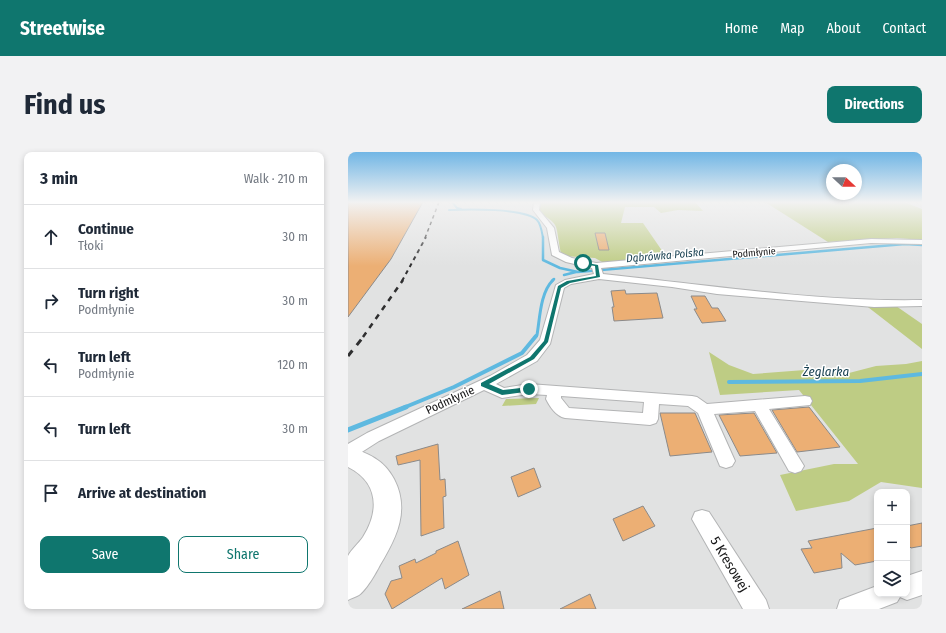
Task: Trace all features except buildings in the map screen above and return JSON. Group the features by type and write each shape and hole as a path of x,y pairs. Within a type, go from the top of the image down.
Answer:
{"main road":[{"path":"348,457 368,466 378,474 386,487 388,500 388,513 380,535 367,557 348,583"}],"street":[{"path":"549,223 551,228 555,253 560,257 598,271"},
{"name":"Podmłynie","path":"348,452 373,436 484,384 532,358 546,341 559,287 568,282 598,271 871,241 922,242"},
{"name":"Podmłynie","path":"598,271 717,291 874,304 922,303"},
{"path":"484,384 502,393 529,389 692,400 704,410 726,462"},
{"path":"556,391 553,399 565,413 650,419 652,398"},
{"path":"704,410 806,401"},
{"path":"759,405 795,466"},
{"name":"5 Kresowej","path":"702,519 757,609"},
{"path":"910,587 922,582"},
{"path":"849,609 879,597"}],"green space":[{"path":"643,223 665,255 661,258 604,263 595,258 564,256 561,253 556,227 554,224"},
{"path":"799,223 922,223 922,240 897,238 828,242"},
{"path":"864,304 896,306 922,324 922,349"},
{"path":"709,352 729,365 753,374 818,369 826,372 849,373 876,366 906,364 922,361 922,488 881,482 849,501 796,511 780,475 834,464 858,464 799,390 720,395"},
{"path":"539,398 536,404 502,406 506,399"}],"waterway":[{"name":"Dąbrówka Polska","path":"539,223 543,238"},
{"name":"Dąbrówka Polska","path":"543,238 543,260 560,268 578,272 905,244 922,245"},
{"name":"Dąbrówka Polska","path":"564,275 576,272"},
{"path":"536,336 545,292 553,280"},
{"path":"403,408 454,387 522,353 536,336"},
{"name":"Żeglarka","path":"729,382 860,381 922,374"},
{"path":"348,430 406,407"}],"railway":[{"path":"425,238 431,223"},
{"path":"402,281 426,237"},
{"path":"363,337 403,280"},
{"path":"348,356 364,336"}],"route":[{"path":"529,389 502,393 484,384 532,358 546,341 559,287 568,282 599,276 596,266 583,263"}]}
